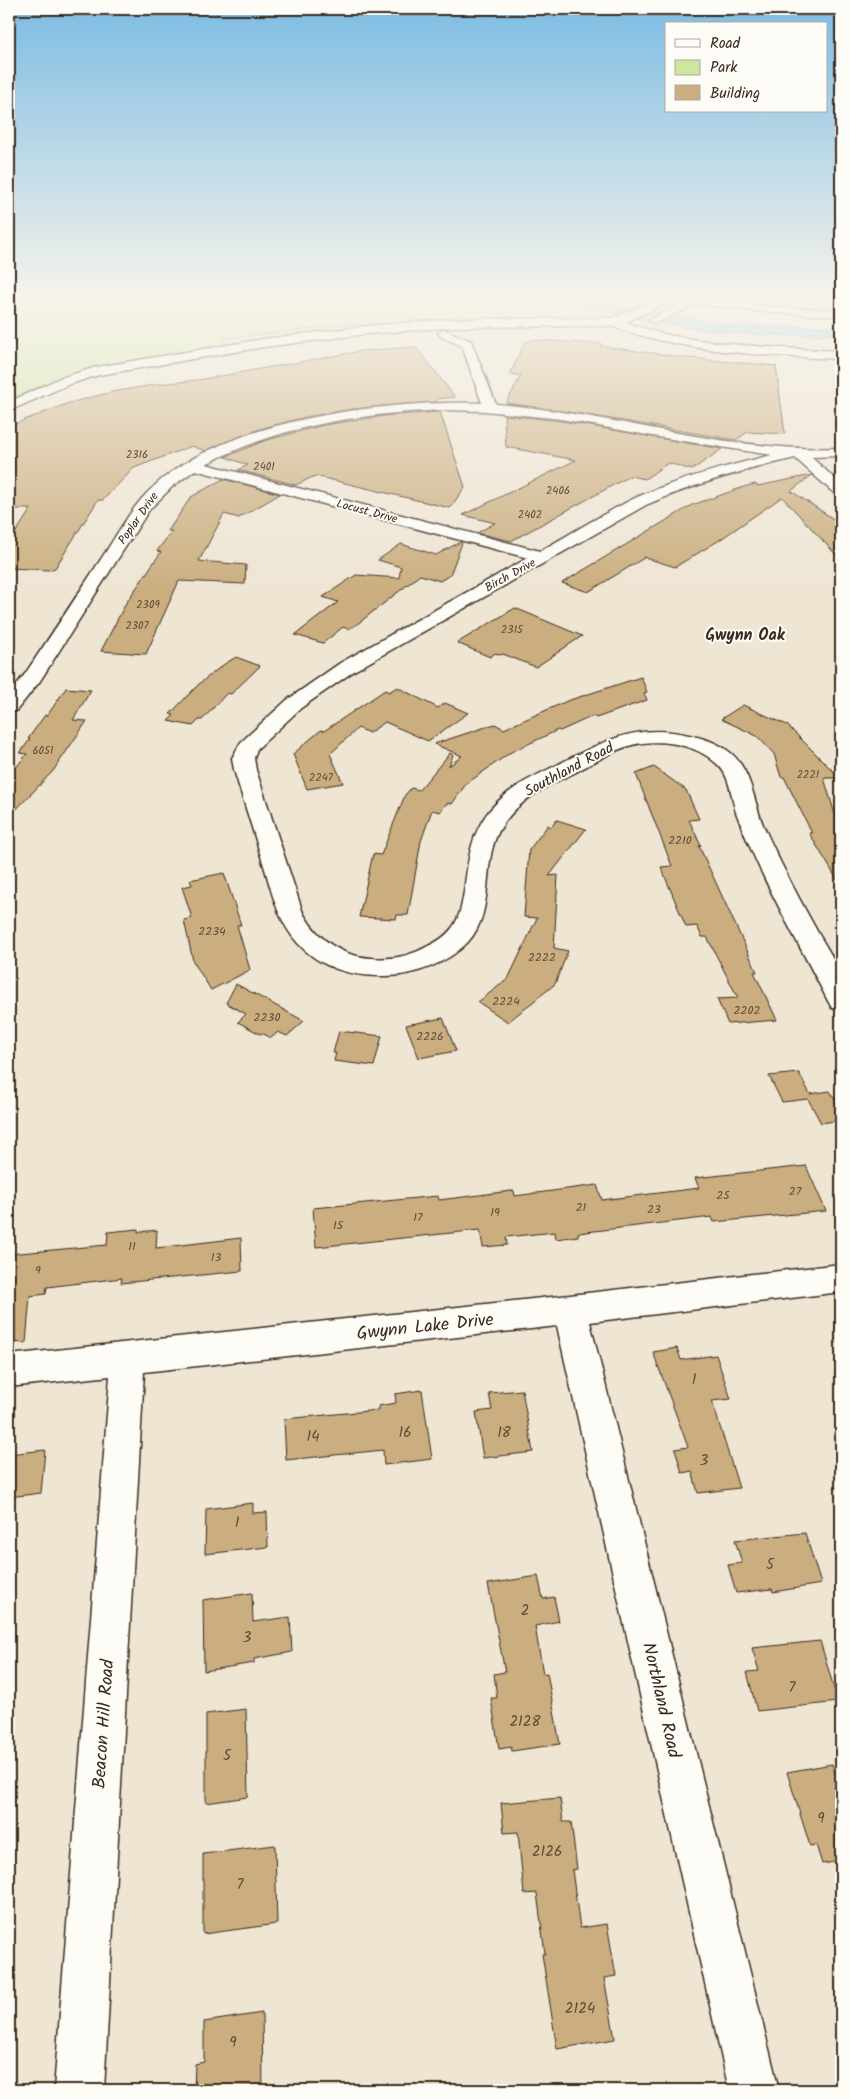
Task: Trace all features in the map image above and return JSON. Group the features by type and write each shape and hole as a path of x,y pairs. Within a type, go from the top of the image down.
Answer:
{"street":[{"path":"9,407 33,396"},
{"path":"486,396 490,407"},
{"name":"Poplar Drive","path":"9,707 33,677 144,507 162,485 192,466 238,444 315,421 349,415 417,408 490,407 559,414 655,433 798,453 841,452"},
{"path":"798,453 841,492"},
{"name":"Birch Drive","path":"248,746 294,704 347,667 664,490 713,474 798,453"},
{"name":"Locust Drive","path":"192,466 542,557"},
{"name":"Southland Road","path":"248,746 243,758 244,770 291,913 301,933 314,947 330,957 371,967 402,966 424,961 446,948 462,933 470,916 484,841 489,828 500,814 531,786 624,740 644,737 667,737 689,741 709,748 724,758 733,769 748,816 763,850 841,1001"},
{"name":"Gwynn Lake Drive","path":"9,1371 570,1310 841,1278"},
{"name":"Northland Road","path":"570,1310 754,2090"},
{"name":"Beacon Hill Road","path":"79,2090 128,1358"}],"building":[{"path":"97,396 455,397 436,399 436,402 352,409 305,417 259,429 206,451 192,446 134,468 103,500 98,500 55,568 49,570 9,568 9,543 31,509 9,509 9,426 69,403"},
{"path":"510,396 780,396 785,434 748,432 736,440 506,403"},
{"path":"440,412 465,487 450,508 315,476 296,485 238,470 248,465 225,457 264,441 324,425 385,416"},
{"path":"504,415 561,421 722,449 692,470 668,463 645,479 630,476 511,541 477,533 495,523 463,515 576,460 506,447"},
{"path":"812,475 791,491 841,524 841,560 782,497 718,541 675,567 643,557 588,592 562,583 692,505 755,484 758,486"},
{"path":"223,479 280,494 239,518 224,514 199,561 246,565 245,584 179,581 146,654 101,651 126,603 161,552 157,551 172,531 168,531 191,497"},
{"path":"460,542 462,543 450,575 440,581 420,575 356,625 348,629 343,627 323,643 295,635 338,602 323,597 356,575 399,578 401,567 378,560 401,544 436,555"},
{"path":"515,608 582,636 536,667 503,654 495,653 490,657 457,643"},
{"path":"236,657 260,666 231,694 227,693 202,720 199,720 193,726 168,721 174,715 170,714 199,684"},
{"path":"641,677 647,692 644,693 647,700 596,718 593,716 511,752 466,784 452,804 447,803 440,812 432,810 421,841 408,915 397,915 396,919 359,917 373,854 381,855 405,795 411,788 419,790 450,753 453,755 449,766 462,756 434,744 495,724 504,729 567,701"},
{"path":"397,687 438,708 445,703 468,713 428,741 385,722 369,733 358,728 330,754 343,783 307,789 293,754 321,730 324,731 385,690 389,692"},
{"path":"66,688 91,690 73,720 87,721 53,771 9,817 9,776 27,754 20,753 30,739 28,739"},
{"path":"743,705 787,725 840,778 824,778 834,811 841,824 841,886 809,833 812,833 784,777 781,777 774,754 757,736 721,719"},
{"path":"654,767 686,790 699,819 689,820 701,846 699,846 777,1020 728,1024 717,999 738,998 707,937 702,937 697,926 686,927 661,867 672,866 636,774"},
{"path":"557,820 586,829 549,876 558,875 554,948 568,951 555,984 508,1022 478,1002 508,979 537,918 524,917 529,850 548,825 551,827"},
{"path":"224,873 241,925 237,925 250,970 211,990 193,961 184,920 192,918 182,887 192,885 190,880"},
{"path":"236,984 304,1021 287,1036 278,1032 271,1038 262,1033 260,1034 238,1022 246,1014 226,1003"},
{"path":"443,1018 456,1051 419,1058 406,1025"},
{"path":"339,1031 382,1036 374,1066 334,1061 336,1053 333,1053"},
{"path":"799,1073 810,1094 830,1091 841,1109 841,1120 821,1123 808,1099 782,1102 769,1076"},
{"path":"806,1166 826,1211 714,1222 712,1217 578,1233 578,1236 556,1239 555,1232 506,1237 507,1245 483,1247 480,1230 316,1247 313,1208 438,1196 439,1200 511,1191 514,1191 515,1196 597,1185 602,1200 699,1188 695,1178"},
{"path":"138,1229 138,1232 157,1230 156,1248 241,1238 242,1271 121,1283 122,1278 47,1287 46,1294 30,1296 26,1343 9,1342 9,1254 107,1245 108,1232"},
{"path":"677,1348 681,1360 716,1355 731,1399 712,1401 739,1488 698,1493 692,1471 682,1473 675,1449 688,1447 653,1352"},
{"path":"422,1390 432,1459 384,1465 383,1450 286,1460 284,1419 378,1410 378,1406 396,1403 395,1394"},
{"path":"522,1390 533,1452 483,1458 476,1412 492,1410 489,1393"},
{"path":"45,1450 41,1493 9,1497 9,1454"},
{"path":"253,1503 253,1513 267,1512 268,1547 205,1554 206,1509"},
{"path":"805,1533 821,1584 773,1592 772,1589 736,1593 728,1565 742,1563 735,1540"},
{"path":"538,1576 543,1599 554,1597 559,1621 535,1626 543,1674 547,1673 560,1744 512,1751 511,1747 499,1749 491,1698 497,1698 494,1674 505,1672 488,1584"},
{"path":"252,1593 253,1622 290,1617 292,1652 254,1659 254,1663 204,1671 203,1600"},
{"path":"820,1641 838,1702 757,1711 747,1672 759,1671 752,1648"},
{"path":"246,1709 248,1797 206,1803 206,1714"},
{"path":"832,1764 841,1792 841,1861 822,1864 816,1845 810,1846 787,1772"},
{"path":"560,1798 563,1822 571,1822 577,1869 572,1870 580,1928 607,1924 616,1976 604,1978 615,2039 557,2049 542,1954 545,1954 537,1893 524,1894 518,1832 504,1833 501,1803"},
{"path":"275,1845 277,1924 203,1934 203,1854"},
{"path":"262,2013 263,2090 194,2090 195,2064 204,2062 204,2022"}],"district":[{"name":"Gwynn Oak","path":"745,634"}]}
